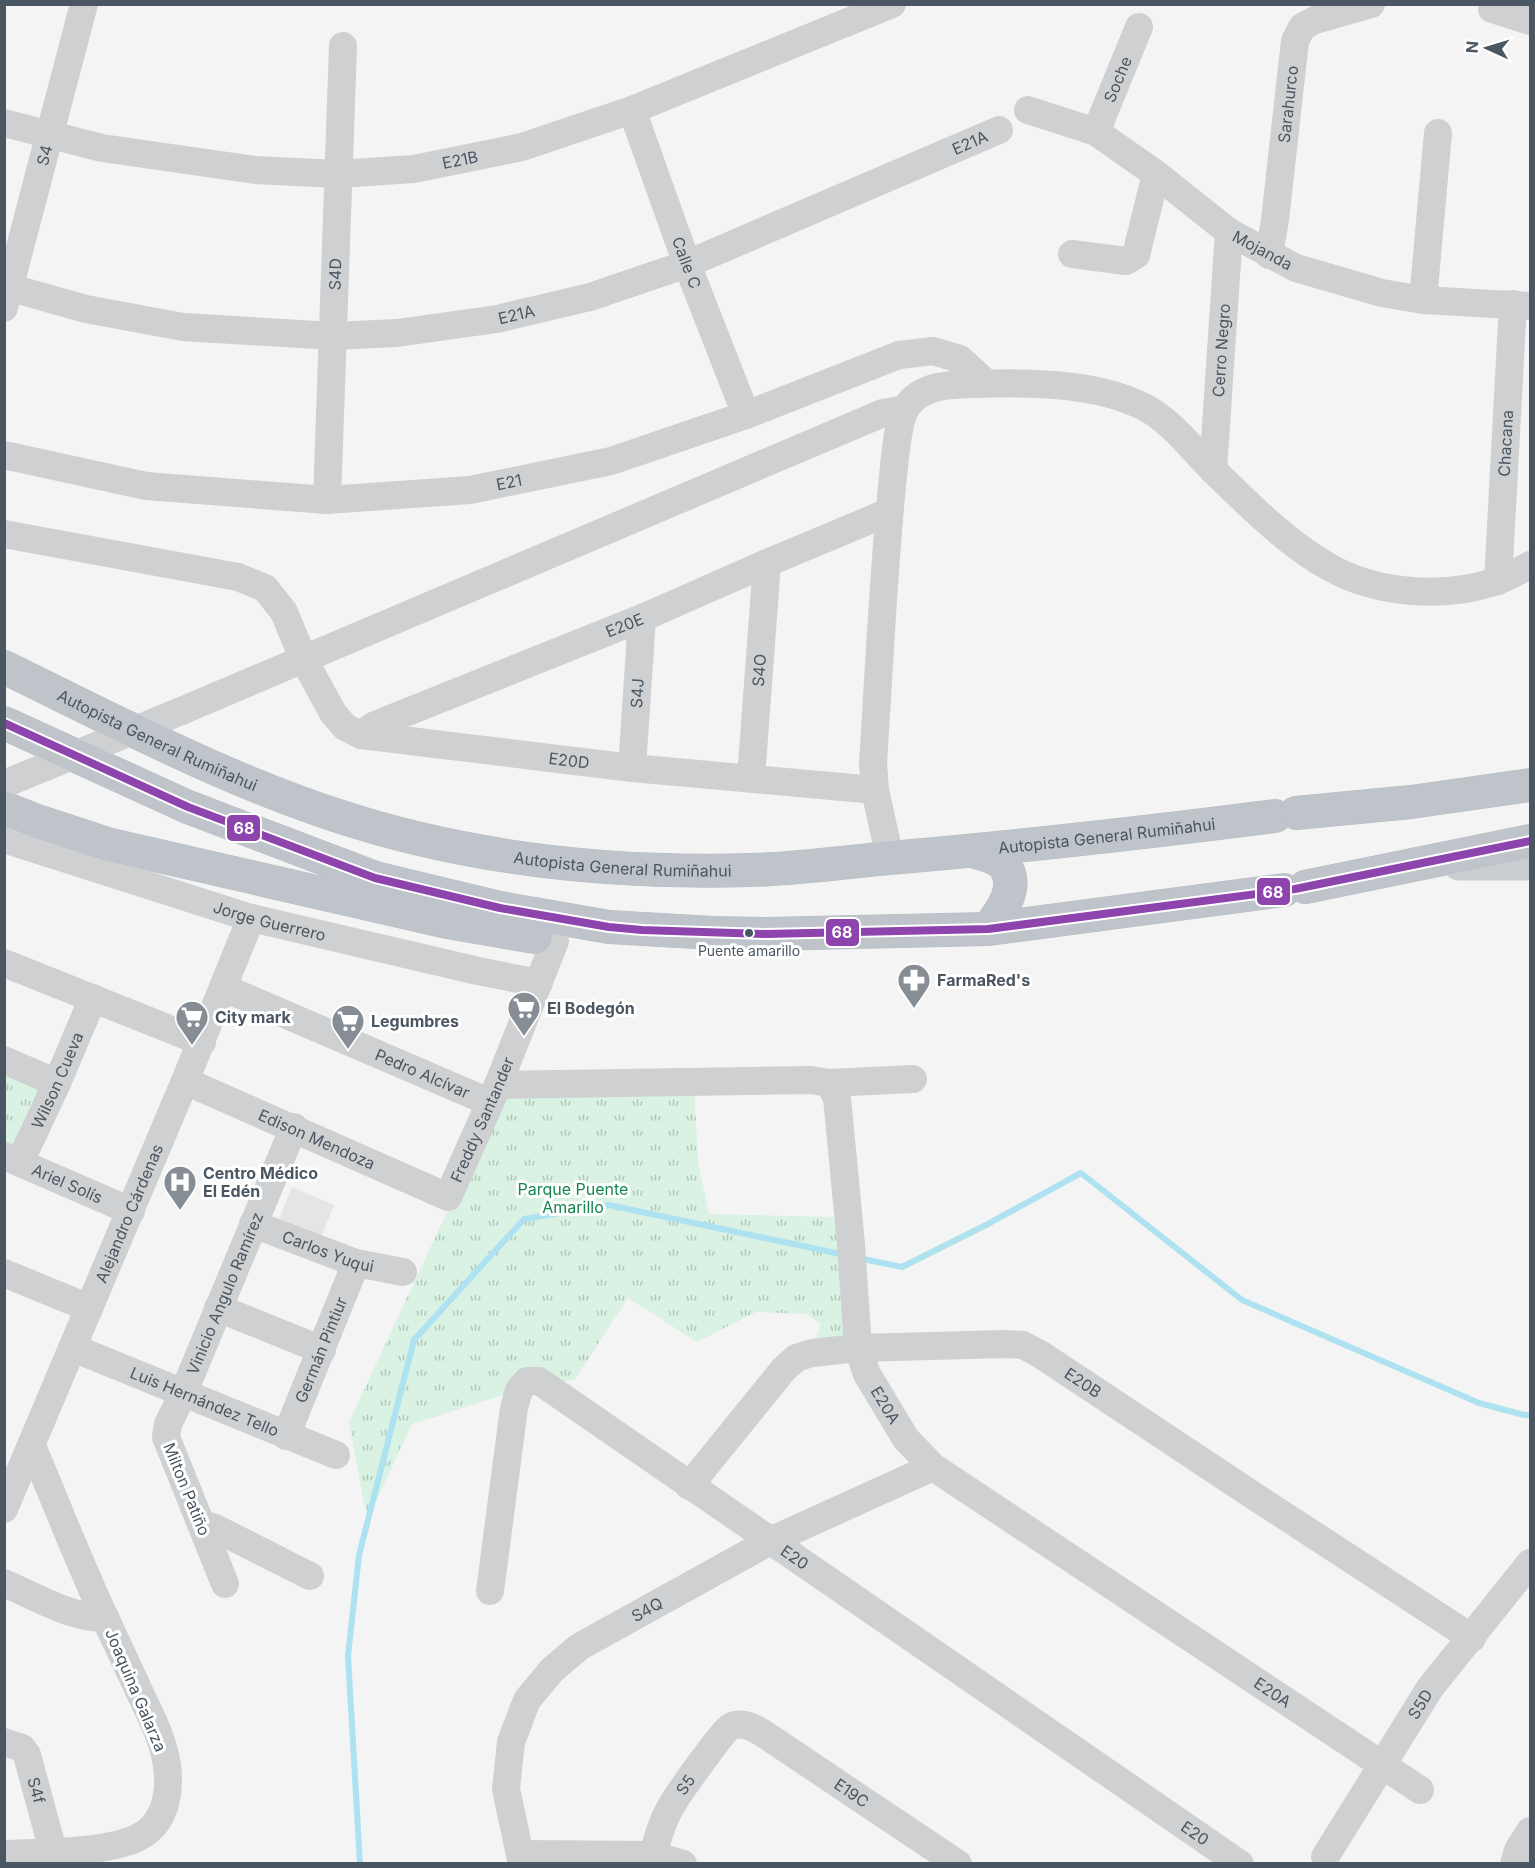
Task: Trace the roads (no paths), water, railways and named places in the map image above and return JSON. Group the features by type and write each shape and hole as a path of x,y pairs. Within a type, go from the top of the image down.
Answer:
{"highway":[{"name":"Autopista General Rumiñahui","path":"4,667 237,780 336,816 438,843 541,861 646,870 769,869 972,851 1411,802 1530,785"},
{"path":"4,723 188,807 375,878 500,908 609,927 766,934 988,929 1295,889 1530,841"},
{"path":"4,808 107,844 447,921 555,941 583,939 609,927"},
{"path":"972,851 994,858 1004,865 1009,879 1009,894 1004,908 988,929"}],"main road":[{"path":"1418,864 1530,864"}],"street":[{"name":"S4","path":"6,294 51,135 84,4"},
{"name":"E21B","path":"4,123 102,148 255,170 338,174 414,169 522,147 632,110 892,4"},
{"name":"Sarahurco","path":"1269,255 1295,41 1302,27 1315,20 1371,4"},
{"path":"1492,9 1530,21"},
{"name":"Soche","path":"1095,132 1139,27"},
{"name":"S4D","path":"327,500 343,46"},
{"name":"Calle C","path":"632,110 687,264 746,415"},
{"name":"Mojanda","path":"1028,110 1095,132 1156,174 1229,232 1296,268 1382,293 1423,300 1522,305"},
{"name":"E21A","path":"6,294 183,327 333,336 397,333 497,319 590,297 687,264 999,130"},
{"path":"1423,300 1438,133"},
{"path":"1072,254 1126,261 1136,255 1156,174"},
{"name":"Cerro Negro","path":"1213,470 1229,232"},
{"name":"Chacana","path":"1498,581 1522,305"},
{"name":"E21","path":"4,455 147,486 327,500 471,490 611,461 746,415 875,363 910,354 933,351 960,359 986,383"},
{"path":"890,858 875,790 873,763 889,512 896,450 905,409 915,397 945,385 986,383 1056,385 1082,388 1146,408 1171,428 1284,536 1309,555 1356,580 1415,591 1465,588 1498,581 1530,565"},
{"path":"4,784 176,714 883,413 905,409"},
{"name":"E20E","path":"361,735 375,725 642,618 889,512"},
{"name":"E20D","path":"4,534 238,577 265,588 284,612 303,658 333,713 345,727 361,735 632,768 875,790"},
{"name":"S4O","path":"751,778 766,563"},
{"name":"S4J","path":"632,768 642,618"},
{"name":"Jorge Guerrero","path":"4,839 251,918 539,983"},
{"name":"Alejandro Cárdenas","path":"8,1495 32,1446 186,1081 251,918"},
{"name":"Freddy Santander","path":"448,1197 494,1093 555,941"},
{"path":"4,963 202,1042"},
{"name":"Pedro Alcívar","path":"224,988 494,1093"},
{"name":"Wilson Cueva","path":"12,1159 57,1083 93,998"},
{"path":"4,1060 57,1083"},
{"path":"494,1093 811,1080 829,1083 913,1078"},
{"name":"Edison Mendoza","path":"186,1081 448,1197"},
{"name":"E20A","path":"829,1083 837,1098 858,1345 867,1374 906,1439 933,1467 1420,1790"},
{"name":"Vinicio Angulo Ramírez","path":"183,1394 294,1127"},
{"name":"Ariel Solís","path":"12,1159 131,1211"},
{"name":"Carlos Yuqui","path":"253,1224 356,1263 402,1272"},
{"name":"Germán Pintiur","path":"286,1436 356,1263"},
{"path":"4,1273 89,1308"},
{"path":"218,1308 322,1350"},
{"name":"E20B","path":"689,1486 783,1370 796,1358 858,1345 1005,1344 1023,1346 1040,1354 1472,1638"},
{"name":"Luis Hernández Tello","path":"73,1348 336,1455"},
{"name":"E20","path":"490,1591 514,1408 519,1390 527,1381 539,1381 1240,1863"},
{"name":"Milton Patiño","path":"183,1394 168,1424 166,1437 169,1450 225,1584"},
{"name":"Joaquina Galarza","path":"4,1854 98,1848 141,1836 154,1825 165,1804 168,1779 162,1742 105,1618 32,1446"},
{"name":"S4Q","path":"521,1859 506,1789 511,1742 527,1700 552,1670 579,1647 772,1540 933,1467"},
{"path":"201,1524 215,1528 310,1576"},
{"name":"S5D","path":"1325,1857 1430,1688 1530,1563"},
{"path":"4,1583 76,1614 89,1618 105,1618"},
{"name":"S5","path":"653,1859 669,1809 720,1738 730,1727 743,1724"},
{"name":"E19C","path":"743,1724 756,1729 958,1863"},
{"name":"S4f","path":"4,1742 22,1748 27,1755 53,1851"},
{"path":"1514,1863 1518,1850 1530,1831"},
{"path":"521,1859 653,1859 683,1863"}],"waterway":[{"path":"858,1258 902,1267 986,1225 1081,1173 1242,1300 1479,1403 1530,1415"},
{"path":"360,1864 348,1656 359,1555 414,1340 524,1219 609,1205 845,1255"}],"place":[{"name":"Puente amarillo","path":"749,933"},
{"name":"FarmaRed's","path":"914,1009"},
{"name":"El Bodegón","path":"524,1037"},
{"name":"City mark","path":"192,1046"},
{"name":"Legumbres","path":"348,1050"},
{"name":"Centro Médico El Edén","path":"180,1211"}],"park label":[{"name":"Parque Puente Amarillo","path":"573,1198"}]}
